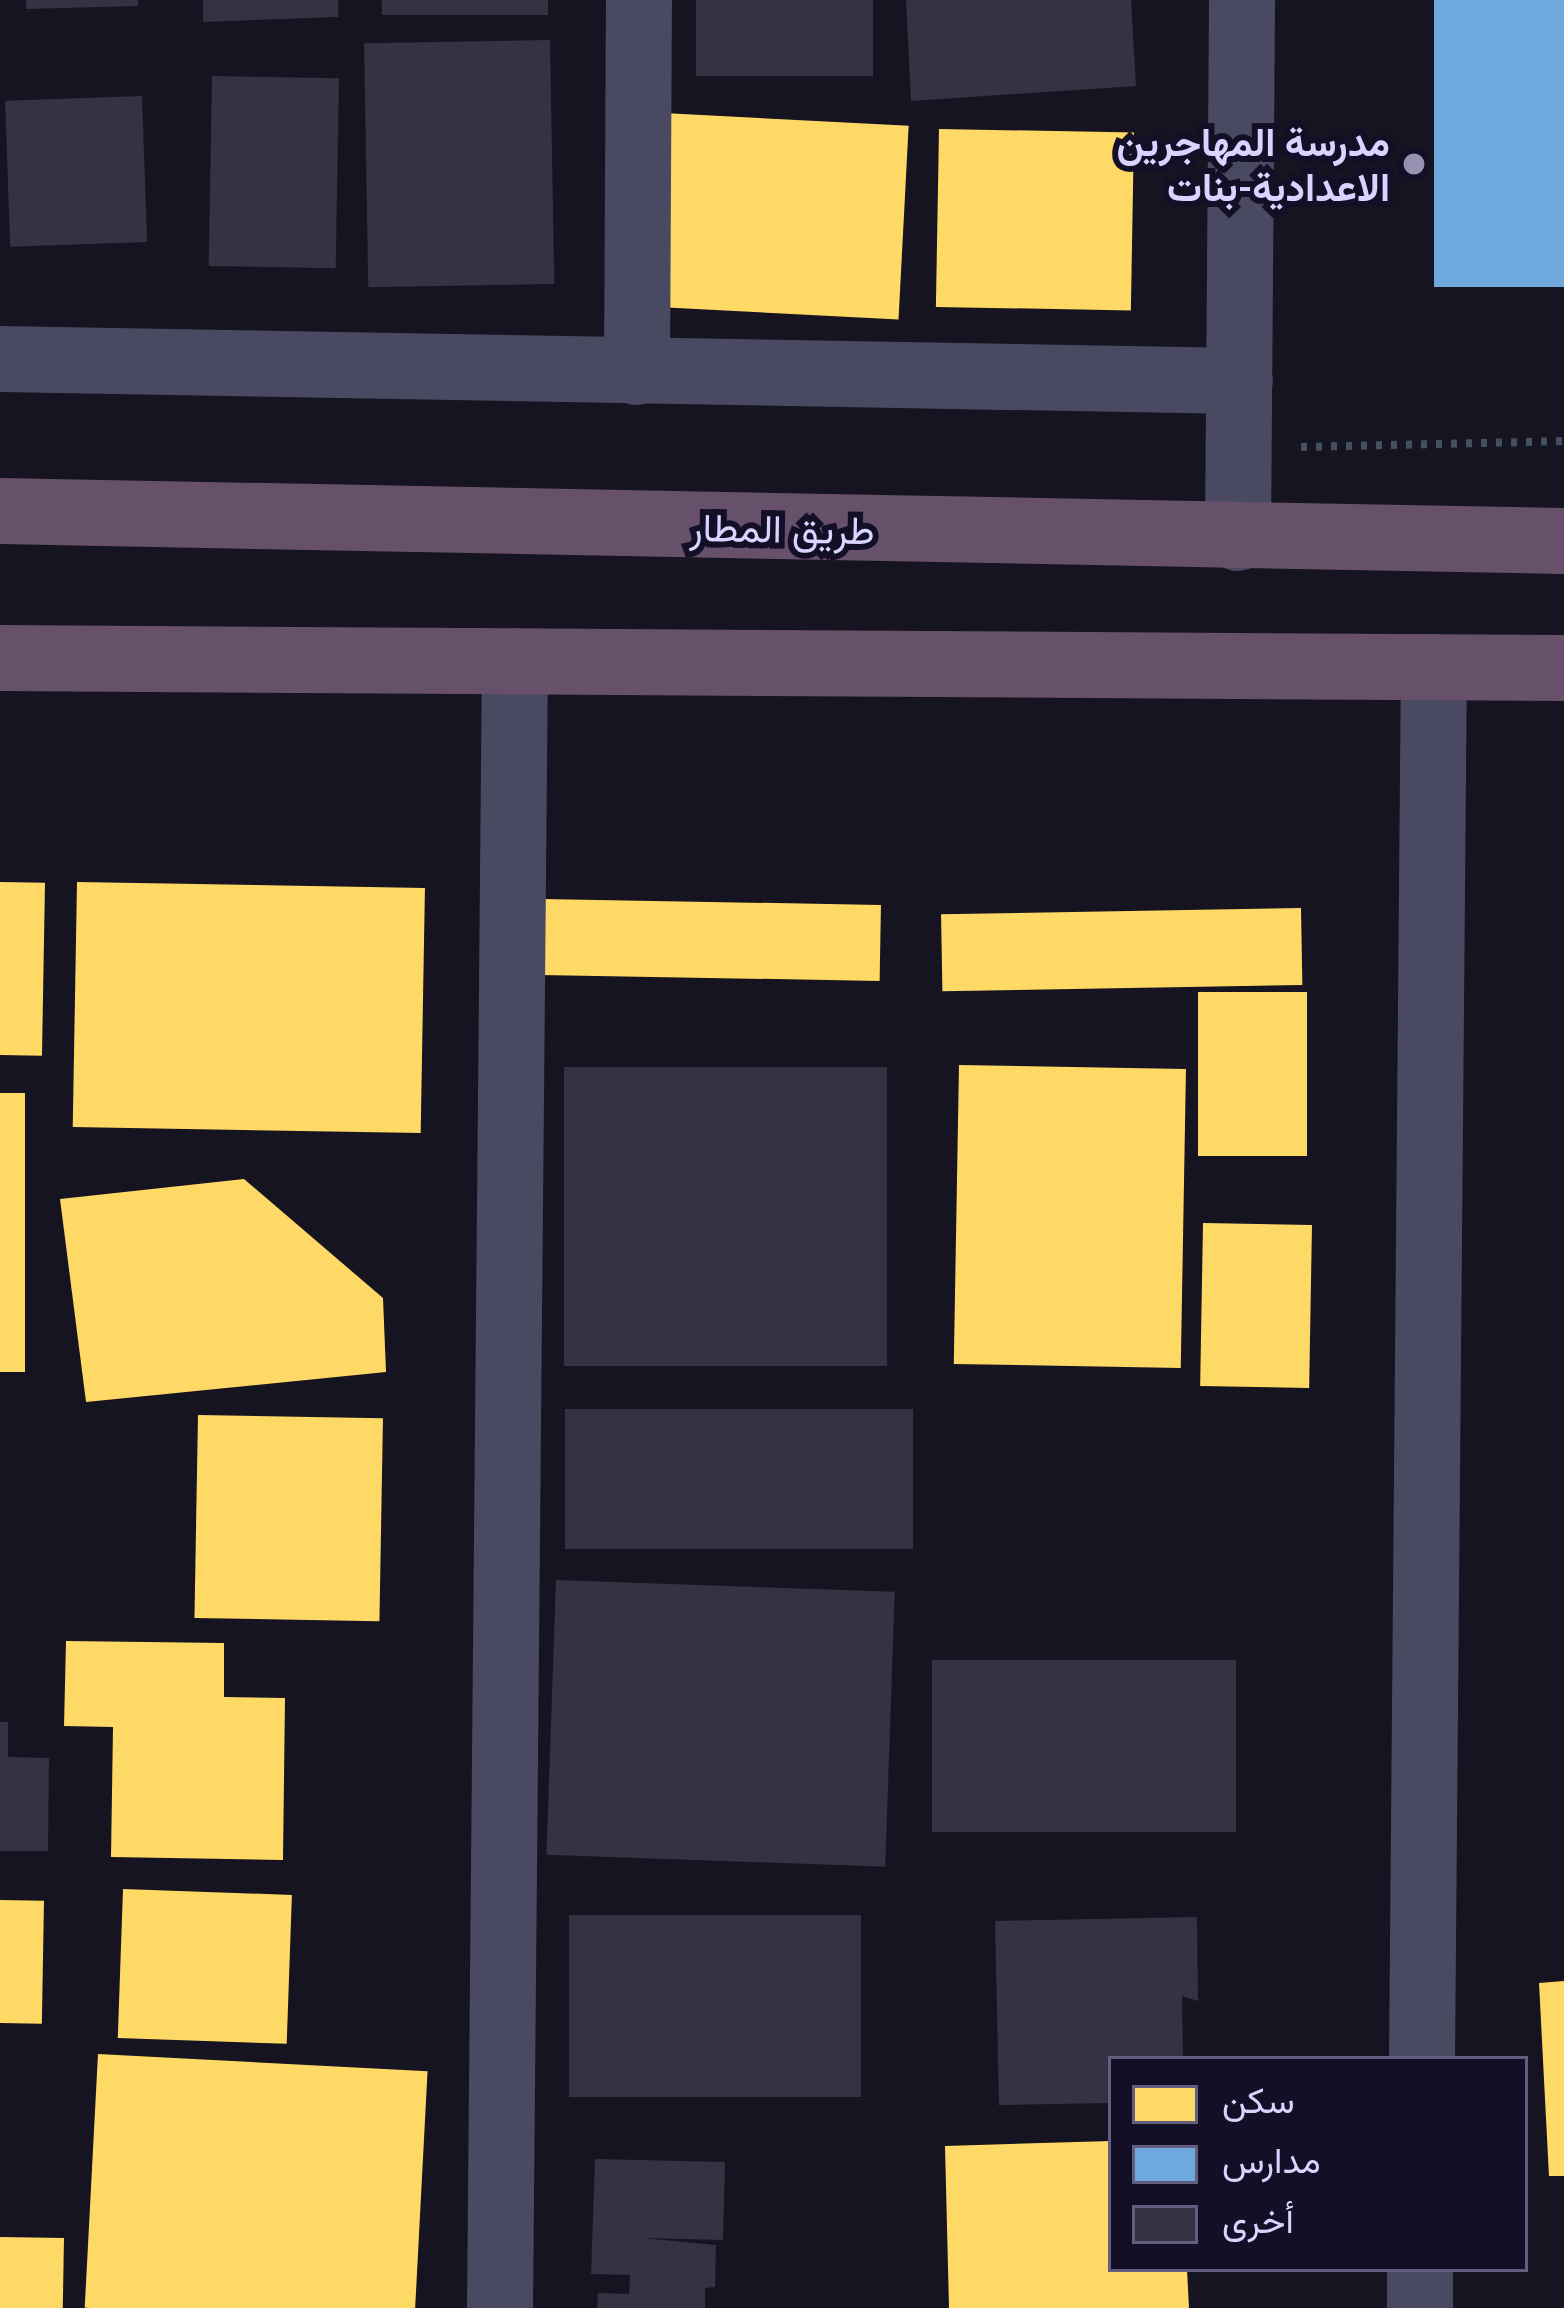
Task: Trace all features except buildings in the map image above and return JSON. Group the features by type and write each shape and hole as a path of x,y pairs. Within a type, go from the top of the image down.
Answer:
{"highway":[{"name":"طريق المطار","path":"0,512 1564,541"},
{"path":"0,658 1564,668"}],"street":[{"path":"637,372 639,0"},
{"path":"1238,538 1242,0"},
{"path":"0,359 1240,381"},
{"path":"500,2308 514,661"},
{"path":"1422,2056 1434,667"},
{"path":"1420,2272 1420,2308"}],"path":[{"path":"1240,449 1564,441"}],"place":[{"name":"مدرسة المهاجرين الاعدادية-بنات","path":"1414,164"}]}
